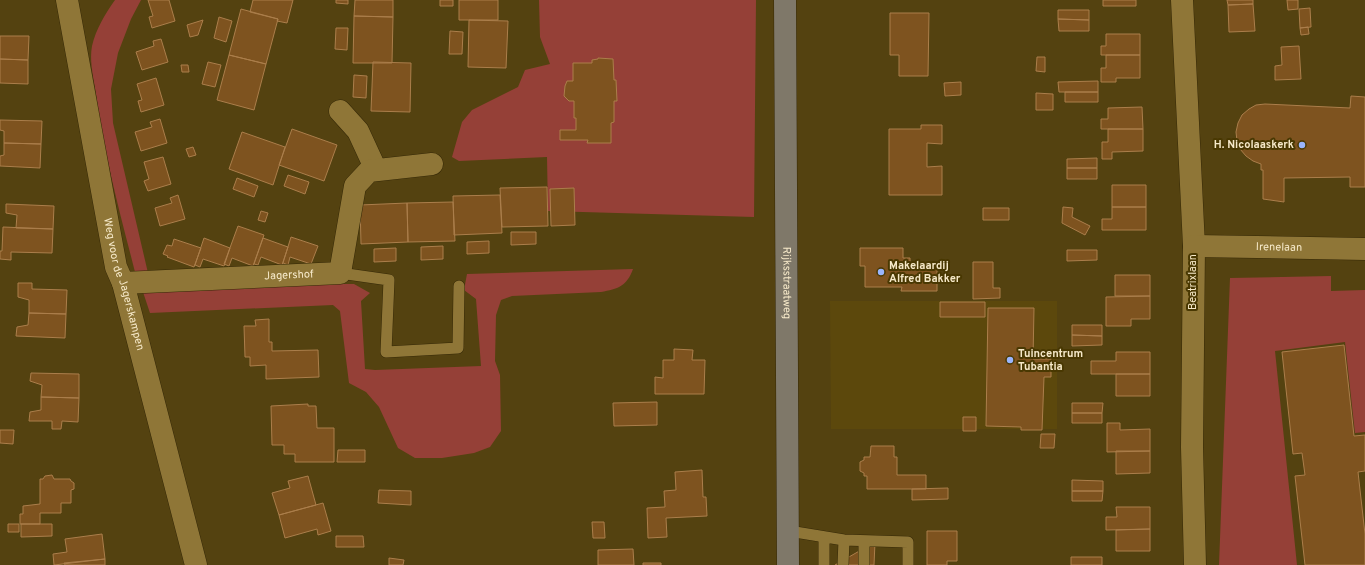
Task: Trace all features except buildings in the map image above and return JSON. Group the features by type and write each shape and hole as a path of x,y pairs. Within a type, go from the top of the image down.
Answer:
{"main road":[{"name":"Rijksstraatweg","path":"785,0 788,565"}],"street":[{"name":"Weg voor de Jagerskampen","path":"67,0 116,267 123,284 196,565"},
{"name":"Beatrixlaan","path":"1182,0 1194,246 1192,447 1195,565"},
{"path":"340,111 358,131 376,170"},
{"path":"340,273 355,186 369,171 432,164"},
{"name":"Irenelaan","path":"1194,246 1365,249"},
{"name":"Jagershof","path":"123,284 340,273"}],"lane":[{"path":"340,273 390,280 386,352 458,348 459,286"},
{"path":"789,531 844,540 908,542 908,565"},
{"path":"824,537 824,565"},
{"path":"844,540 844,565"},
{"path":"864,541 864,565"}],"shaded area":[{"path":"115,0 141,0 131,19 118,53 111,89 113,123 148,273 135,272 108,162 92,70 92,46 101,22"},
{"path":"539,0 756,0 754,217 548,211 547,157 459,161 452,157 462,122 472,110 518,87 525,70 550,64 540,37"},
{"path":"633,269 631,275 625,283 617,288 607,291 512,296 501,300 496,315 495,361 500,375 501,431 490,447 474,453 442,458 415,458 398,448 379,407 366,392 349,383 340,311 333,305 150,313 143,292 354,284 370,293 361,301 365,369 375,370 481,366 476,299 464,290 467,274"},
{"path":"1331,276 1331,291 1365,290 1365,432 1355,433 1345,342 1275,351 1297,565 1219,565 1230,278"},
{"path":"830,301 1057,301 1057,429 831,429"}],"place":[{"name":"H. Nicolaaskerk","path":"1302,145"},
{"name":"Makelaardij Alfred Bakker","path":"881,272"},
{"name":"Tuincentrum Tubantia","path":"1010,360"}]}
